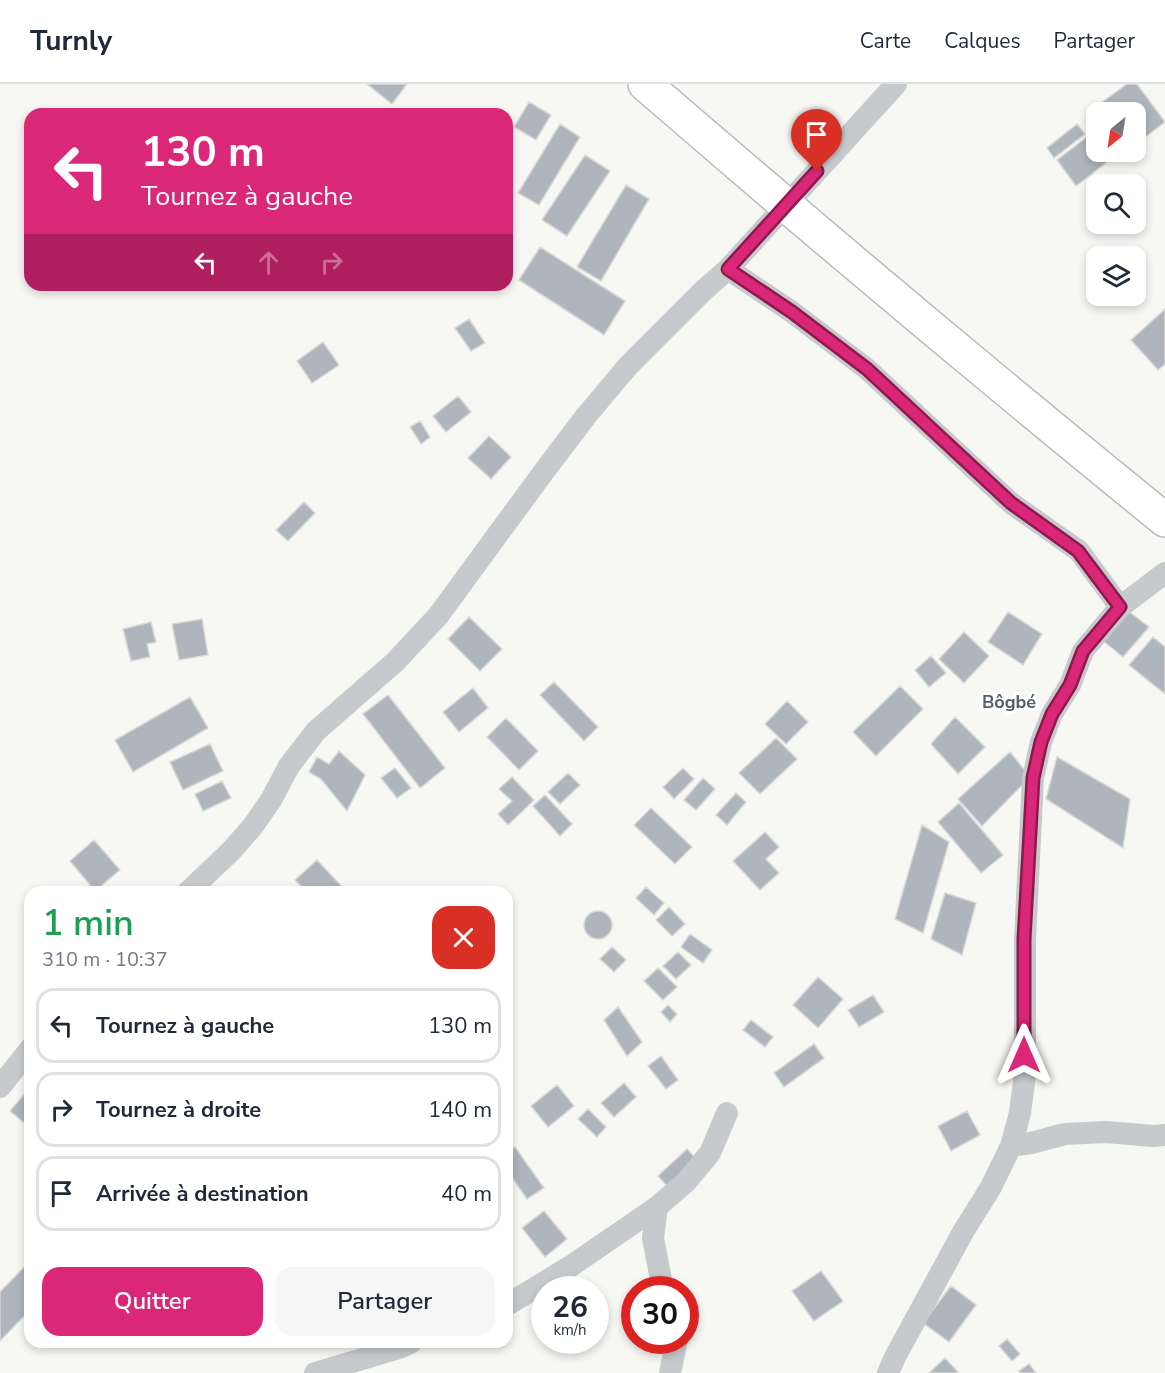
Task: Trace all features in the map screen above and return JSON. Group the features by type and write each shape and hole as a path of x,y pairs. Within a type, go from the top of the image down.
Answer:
{"main road":[{"path":"645,84 785,206 1165,520"}],"street":[{"path":"194,886 253,826 271,800 289,766 316,731 395,662 438,616 586,416 628,366 728,269 896,84"},
{"path":"728,269 792,312 867,369 1011,503 1078,551 1120,607"},
{"path":"888,1373 958,1242 991,1187 1011,1146 1020,1113 1025,1074 1024,939 1033,778 1041,742 1052,714 1070,685 1083,651 1120,607 1165,573"},
{"path":"0,1087 24,1057"},
{"path":"513,1301 571,1266 657,1207 686,1182 710,1153 727,1113"},
{"path":"1011,1146 1065,1134 1106,1132 1165,1135"},
{"path":"657,1207 653,1238 660,1276"},
{"path":"315,1373 393,1348"},
{"path":"670,1373 674,1354"}],"building":[{"path":"367,84 407,84 392,104"},
{"path":"1127,84 1137,84 1165,122 1146,136 1146,102 1103,102"},
{"path":"529,102 551,115 536,140 514,127"},
{"path":"560,124 580,137 539,205 518,193"},
{"path":"1077,124 1085,134 1054,158 1047,148"},
{"path":"1086,138 1086,162 1107,162 1092,174 1086,174 1086,178 1076,186 1057,160"},
{"path":"585,155 610,171 567,236 542,220"},
{"path":"626,185 649,199 601,281 577,267"},
{"path":"540,247 625,301 604,335 519,280"},
{"path":"1165,309 1165,364 1158,370 1131,340"},
{"path":"469,319 485,343 471,351 455,328"},
{"path":"323,342 339,365 312,383 297,361"},
{"path":"458,396 471,412 446,432 433,416"},
{"path":"420,421 430,437 421,444 410,427"},
{"path":"489,436 511,457 491,479 468,458"},
{"path":"304,502 315,513 288,541 276,530"},
{"path":"1127,610 1149,627 1123,657 1102,640"},
{"path":"1008,612 1042,634 1023,665 988,642"},
{"path":"469,617 502,649 480,671 448,639"},
{"path":"202,619 208,655 179,660 172,624"},
{"path":"151,622 156,642 147,644 150,657 131,661 123,629"},
{"path":"964,632 989,656 964,683 939,659"},
{"path":"1153,637 1165,647 1165,694 1129,665"},
{"path":"931,656 946,673 929,687 915,670"},
{"path":"554,682 598,727 584,741 540,695"},
{"path":"900,686 923,709 876,756 853,732"},
{"path":"473,688 488,708 459,732 443,712"},
{"path":"388,695 445,768 420,788 363,714"},
{"path":"190,697 208,728 133,772 115,740"},
{"path":"787,701 808,722 786,744 765,724"},
{"path":"955,717 985,747 958,774 931,744"},
{"path":"506,718 538,751 519,770 487,737"},
{"path":"776,738 797,759 760,794 739,773"},
{"path":"210,744 223,771 183,790 170,762"},
{"path":"339,751 365,775 347,811 321,779 309,772 317,757 329,764"},
{"path":"1010,752 1030,777 982,826 958,799"},
{"path":"1057,757 1130,799 1123,848 1046,799"},
{"path":"395,768 411,788 397,798 381,778"},
{"path":"683,768 694,779 674,799 663,787"},
{"path":"568,773 580,785 560,804 548,792"},
{"path":"512,777 534,800 508,825 498,814 512,801 499,789"},
{"path":"703,778 715,789 696,810 684,800"},
{"path":"222,781 231,798 203,811 195,794"},
{"path":"736,793 746,802 727,825 716,815"},
{"path":"545,795 572,824 560,836 533,806"},
{"path":"959,803 1003,855 981,873 938,822"},
{"path":"651,808 692,847 675,864 634,825"},
{"path":"922,825 949,842 923,933 895,919"},
{"path":"765,832 779,847 766,859 779,873 760,890 733,861"},
{"path":"94,840 120,870 101,886 91,886 70,861"},
{"path":"317,860 341,886 301,886 295,880"},
{"path":"646,887 664,903 654,915 636,898"},
{"path":"945,893 976,903 962,955 931,939"},
{"path":"669,907 685,924 672,936 656,920"},
{"path":"598,911 608,915 612,925 608,935 598,939 588,935 584,925 588,915"},
{"path":"690,934 712,950 703,963 681,947"},
{"path":"612,947 626,960 614,972 600,959"},
{"path":"678,952 691,965 676,979 663,966"},
{"path":"658,968 677,987 663,1000 644,981"},
{"path":"818,977 843,999 818,1028 793,1005"},
{"path":"873,995 884,1012 859,1027 848,1010"},
{"path":"668,1005 677,1014 670,1022 661,1012"},
{"path":"618,1007 642,1042 627,1056 604,1020"},
{"path":"751,1020 773,1037 765,1047 743,1030"},
{"path":"814,1044 824,1058 784,1087 774,1073"},
{"path":"661,1056 678,1080 666,1089 648,1066"},
{"path":"624,1083 636,1097 614,1117 601,1103"},
{"path":"557,1085 574,1106 548,1127 531,1106"},
{"path":"24,1095 24,1123 10,1111"},
{"path":"588,1109 606,1127 597,1137 578,1119"},
{"path":"967,1111 980,1135 951,1151 938,1126"},
{"path":"515,1147 544,1188 527,1199 513,1179 513,1148"},
{"path":"687,1149 699,1162 670,1189 658,1176"},
{"path":"544,1211 567,1239 545,1257 522,1228"},
{"path":"24,1267 24,1316 0,1341 0,1292"},
{"path":"821,1271 843,1301 814,1321 792,1291"},
{"path":"951,1286 976,1305 949,1342 923,1323"},
{"path":"1007,1339 1020,1354 1012,1361 999,1346"},
{"path":"945,1358 959,1373 929,1373"},
{"path":"1029,1364 1036,1373 1020,1373 1019,1371"}],"district":[{"name":"Bôgbé","path":"1009,702"}],"route":[{"path":"817,171 728,269 792,312 867,369 1011,503 1078,551 1120,607 1083,651 1070,685 1052,714 1041,742 1033,778 1024,939 1024,1055"}]}
